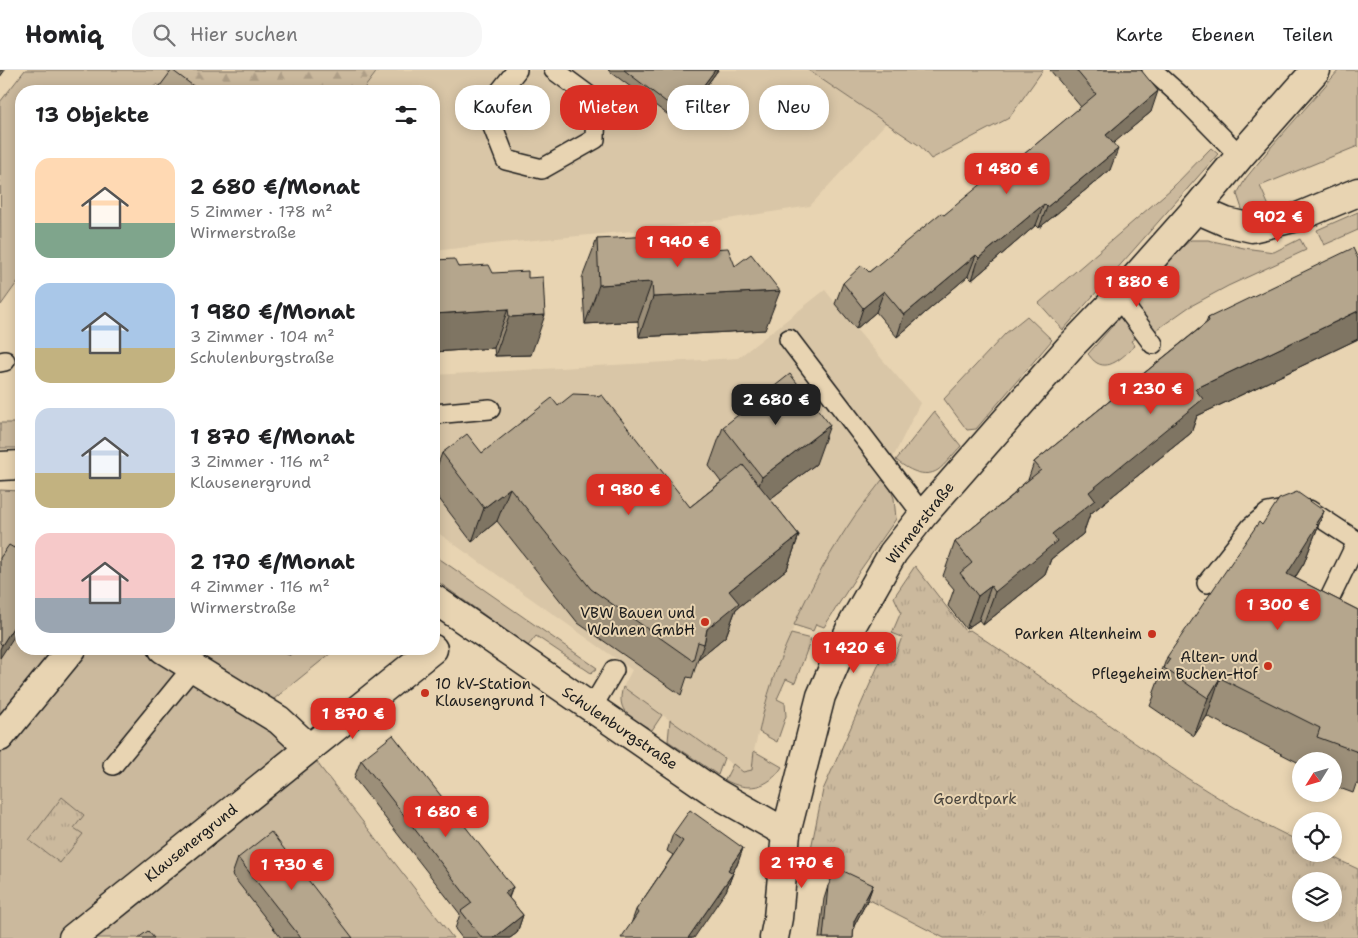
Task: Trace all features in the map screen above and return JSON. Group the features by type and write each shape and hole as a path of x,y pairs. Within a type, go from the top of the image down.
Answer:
{"street":[{"name":"Wirmerstraße","path":"774,938 778,918 786,833 821,696 851,627 893,553 1069,348 1118,297 1316,70"},
{"path":"1196,208 1226,222 1252,228 1298,216 1358,192"},
{"path":"0,466 15,466"},
{"name":"Schulenburgstraße","path":"440,603 714,792 786,833"},
{"name":"Klausenergrund","path":"440,642 466,622"},
{"path":"0,738 67,655"},
{"path":"173,655 279,720 309,748"},
{"name":"Klausenergrund","path":"73,938 424,655"}],"lane":[{"path":"517,70 486,109 506,160 542,169 595,139 596,102 554,70"},
{"path":"1152,70 1183,98 1240,156"},
{"path":"1118,297 1153,344"},
{"path":"789,339 924,515"},
{"path":"440,413 490,409"},
{"path":"1207,583 1251,527 1268,513 1309,510 1358,542 1327,604"},
{"path":"113,765 193,667"},
{"path":"591,709 614,670"}],"shaded area":[{"path":"378,70 808,70 886,123 810,206 633,231 440,250 440,85 367,85"},
{"path":"825,290 920,403 882,480 856,514 808,595 775,670 754,751 752,770 743,772 623,687 632,670 440,534 440,375 738,358"}],"green space":[{"path":"25,70 165,70 185,85 15,85 15,285 1,305 0,102"},
{"path":"165,70 378,70 367,85 185,85"},
{"path":"808,70 1043,70 1009,118 931,159 920,146"},
{"path":"1339,70 1358,70 1358,146 1260,186 1272,213 1263,217 1243,212 1237,194 1246,178"},
{"path":"1211,148 1218,154 1063,330 1039,303 1171,189"},
{"path":"1358,212 1358,230 1324,245 1317,230"},
{"path":"1300,239 1306,250 1228,286 1189,307 1155,331 1133,302 1180,249 1191,240 1208,240 1274,252"},
{"path":"1027,316 1052,340 976,429 967,430 944,399 1006,333"},
{"path":"1121,316 1136,337 1131,341 1135,346 1113,363 1102,365 1097,363 1088,354"},
{"path":"934,412 961,446 933,473 916,472 896,460"},
{"path":"0,423 15,423 15,448 0,448"},
{"path":"882,480 890,488 894,498 896,519 824,627 816,624 813,631 794,625 807,596 830,554 856,514"},
{"path":"0,490 15,491 15,655 329,655 274,699 321,768 453,938 0,938"},
{"path":"440,559 597,668 591,673 536,636 528,646 440,583"},
{"name":"Goerdtpark","path":"915,566 965,631 970,630 1222,800 1292,838 1292,862 1342,862 1358,869 1358,938 944,938 807,868 823,790 882,657 893,661 902,637 892,633 901,612 894,597"},
{"path":"791,634 811,639 795,683 786,679 777,699 785,703 786,716 777,742 759,732 772,682"},
{"path":"623,687 662,715 652,730 632,718 623,709 621,696"},
{"path":"670,720 724,758 718,775 668,741"},
{"path":"754,751 782,767 770,780 756,786 741,786 725,780 733,764 743,772 752,770"},
{"path":"62,797 84,815 74,828 83,834 60,863 29,840"}],"building":[{"path":"172,70 192,85 161,85"},
{"path":"624,70 715,70 704,85 667,85 667,103 657,95 657,85 644,85"},
{"path":"1076,70 1141,70 1158,91 1106,135 1118,149 1047,207 1044,204 979,258 976,255 904,315 884,291 863,308 843,283 862,265 869,272 941,213 944,215 1008,162 1011,165 1096,94"},
{"path":"652,236 656,244 689,242 694,250 728,248 735,266 751,254 780,291 653,297 652,282 599,285 597,239"},
{"path":"1353,248 1358,259 1358,311 1195,389 1203,399 1089,492 1095,500 1052,534 1057,541 995,592 991,586 978,596 960,573 972,563 955,542 1041,470 1034,462 1209,321 1208,318"},
{"path":"454,259 458,267 489,265 493,273 528,271 528,278 543,277 545,315 509,317 508,309 440,314 440,260"},
{"path":"790,374 830,425 762,477 723,427"},
{"path":"573,394 596,395 598,397 602,395 690,507 743,465 799,535 729,591 739,603 707,629 704,644 698,642 693,661 591,589 510,488 484,508 442,453 467,434 482,453 552,398 558,406"},
{"name":"Alten- und Pflegeheim Buchen-Hof","path":"1297,492 1324,511 1316,523 1318,525 1287,574 1358,610 1358,752 1317,737 1320,728 1220,678 1208,698 1164,668 1170,659 1167,657 1259,522 1262,525 1279,499"},
{"path":"9,545 14,548 15,546 15,624 2,645 0,643 0,558"},
{"path":"393,735 513,887 505,893 523,915 494,938 482,938 461,911 472,903 361,760"},
{"path":"690,810 743,848 728,870 733,873 688,938 621,938 638,913 636,910 683,841 673,834"},
{"path":"271,832 353,938 301,938 238,858"},
{"path":"837,868 873,885 854,921 853,938 823,938 828,886"},
{"path":"148,931 154,938 138,938"}],"place":[{"name":"VBW Bauen und Wohnen GmbH","path":"705,622"},
{"name":"Parken Altenheim","path":"1152,634"},
{"name":"Alten- und Pflegeheim Buchen-Hof","path":"1268,666"},
{"name":"10 kV-Station Klausengrund 1","path":"425,693"}]}
